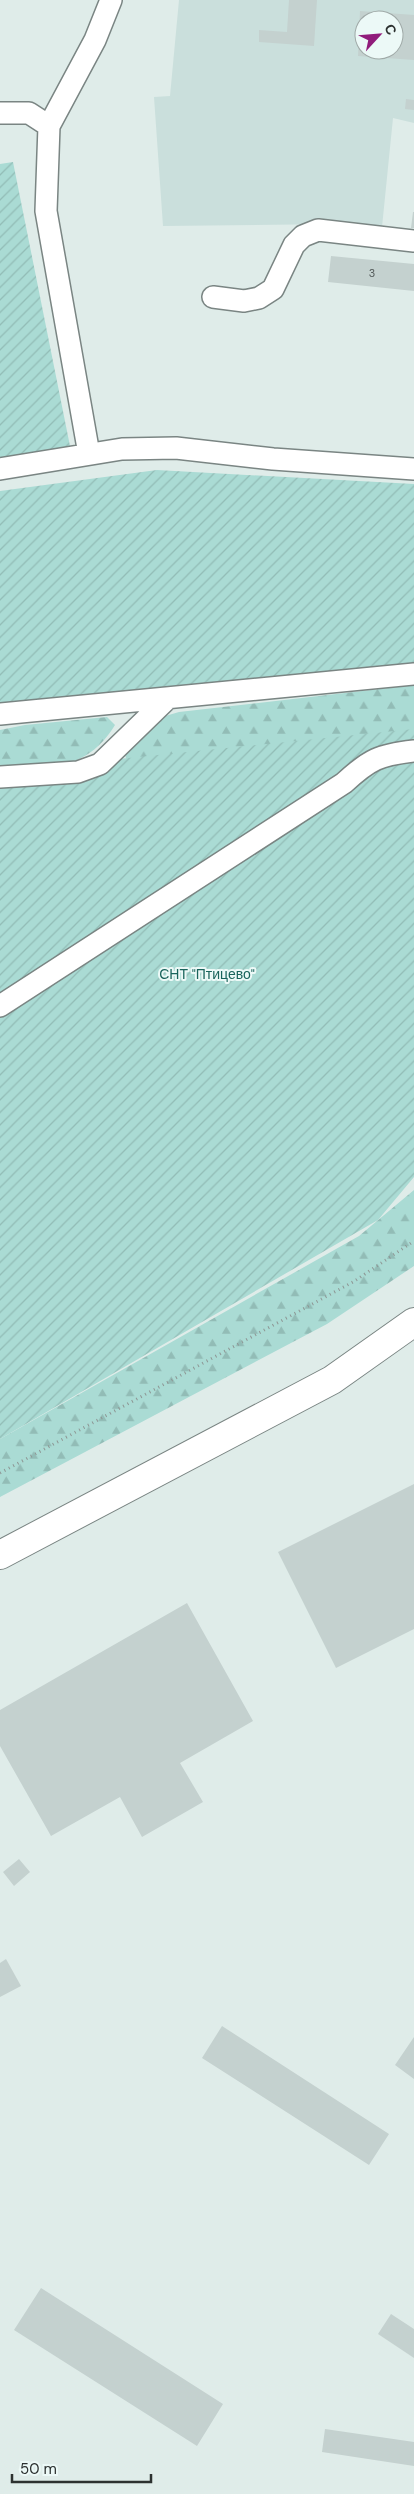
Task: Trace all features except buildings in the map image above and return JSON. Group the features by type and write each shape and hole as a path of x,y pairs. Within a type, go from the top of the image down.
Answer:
{"main road":[{"path":"0,1556 332,1380 414,1322"}],"street":[{"path":"89,454 46,211 49,126 95,40 111,0"},
{"path":"0,114 29,113 49,126"},
{"path":"213,297 244,301 259,298 273,289 294,245 303,236 318,230 414,241"},
{"path":"0,469 122,449 176,448 273,459 414,469"},
{"path":"0,714 414,674"},
{"path":"0,777 78,772 100,764 168,698"},
{"path":"0,1006 344,783 378,757 414,751"}],"path":[{"path":"0,1473 353,1282 414,1241"}],"shaded area":[{"path":"179,0 414,0 414,123 393,118 382,227 337,224 163,226 154,97 170,96"}],"green space":[{"path":"13,162 71,451 0,460 0,164"},
{"path":"157,470 414,484 414,665 0,703 0,491"},
{"path":"414,685 414,735 128,767 124,750 155,719 179,712"},
{"path":"107,717 115,725 103,741 91,752 79,759 65,764 35,768 0,769 0,730 25,725"},
{"name":"СНТ \"Птицево\"","path":"414,729 414,1177 378,1220 0,1439 0,771"},
{"path":"414,1190 414,1266 327,1324 0,1497 0,1439 359,1236"}]}
